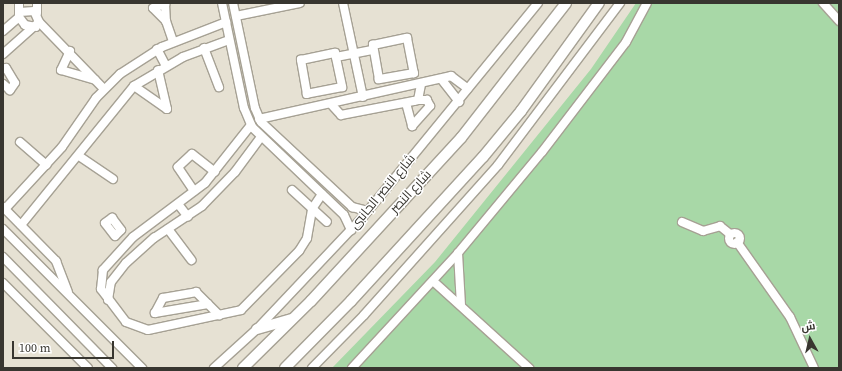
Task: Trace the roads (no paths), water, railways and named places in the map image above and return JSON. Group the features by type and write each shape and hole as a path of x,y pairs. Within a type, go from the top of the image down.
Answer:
{"main road":[{"name":"شارع النصر","path":"243,368 293,319 461,138 566,3"},
{"path":"284,368 351,301 482,157 521,111 599,3"},
{"path":"257,329 293,319"}],"street":[{"path":"18,3 19,14 25,25 37,25 70,51 104,89"},
{"path":"3,54 37,25 37,3"},
{"path":"222,3 244,108 251,125 261,137 344,214 351,230"},
{"path":"233,3 259,119 352,207 368,211"},
{"path":"236,16 300,3"},
{"path":"343,3 363,97"},
{"name":"شارع النصر الجانبى","path":"214,368 257,329 368,211 459,102 538,3"},
{"path":"312,368 380,298 498,165 620,3"},
{"path":"352,368 458,253 587,96 626,42 647,3"},
{"path":"823,3 839,21"},
{"path":"4,28 19,14 28,10 37,13"},
{"path":"166,21 173,41"},
{"path":"68,293 56,261 4,208 46,165 104,89 157,49 173,41 226,22"},
{"path":"414,73 379,79 373,50 374,45 407,38 414,73 419,86 418,100"},
{"path":"21,225 79,156 134,86 166,66 204,48 230,40"},
{"path":"204,48 219,87"},
{"path":"157,49 166,66"},
{"path":"336,57 373,50"},
{"path":"70,51 61,70 95,80"},
{"path":"307,94 342,87 336,57 333,53 301,60 307,94 310,108"},
{"path":"3,69 6,68 15,83 10,90 3,84"},
{"path":"134,86 166,109 158,70"},
{"path":"259,119 419,86 454,77 468,90"},
{"path":"442,80 459,102"},
{"path":"331,104 342,115 418,100 427,100 430,106 412,126 406,103"},
{"path":"251,125 216,172 178,204 127,243 100,277 101,289 108,301 134,327 159,329 219,315 246,305 299,251 307,238 312,209 325,196 335,191"},
{"path":"108,301 111,282 136,253 168,229 188,217 235,172 261,137"},
{"path":"20,142 46,165"},
{"path":"194,191 178,167 192,154 216,172"},
{"path":"79,156 113,179"},
{"path":"292,190 327,222"},
{"path":"178,204 188,217"},
{"path":"682,222 703,231 720,226 730,234 739,235 737,242 790,317 814,368"},
{"path":"3,229 142,368"},
{"path":"168,229 191,260"},
{"path":"118,233 127,243"},
{"path":"458,253 461,305"},
{"path":"3,257 112,368"},
{"path":"100,277 104,283 111,282"},
{"path":"433,280 529,368"},
{"path":"3,283 88,368"},
{"path":"208,304 163,313 155,313 161,299 196,292 208,304 219,315"},
{"path":"159,329 163,313"}]}
